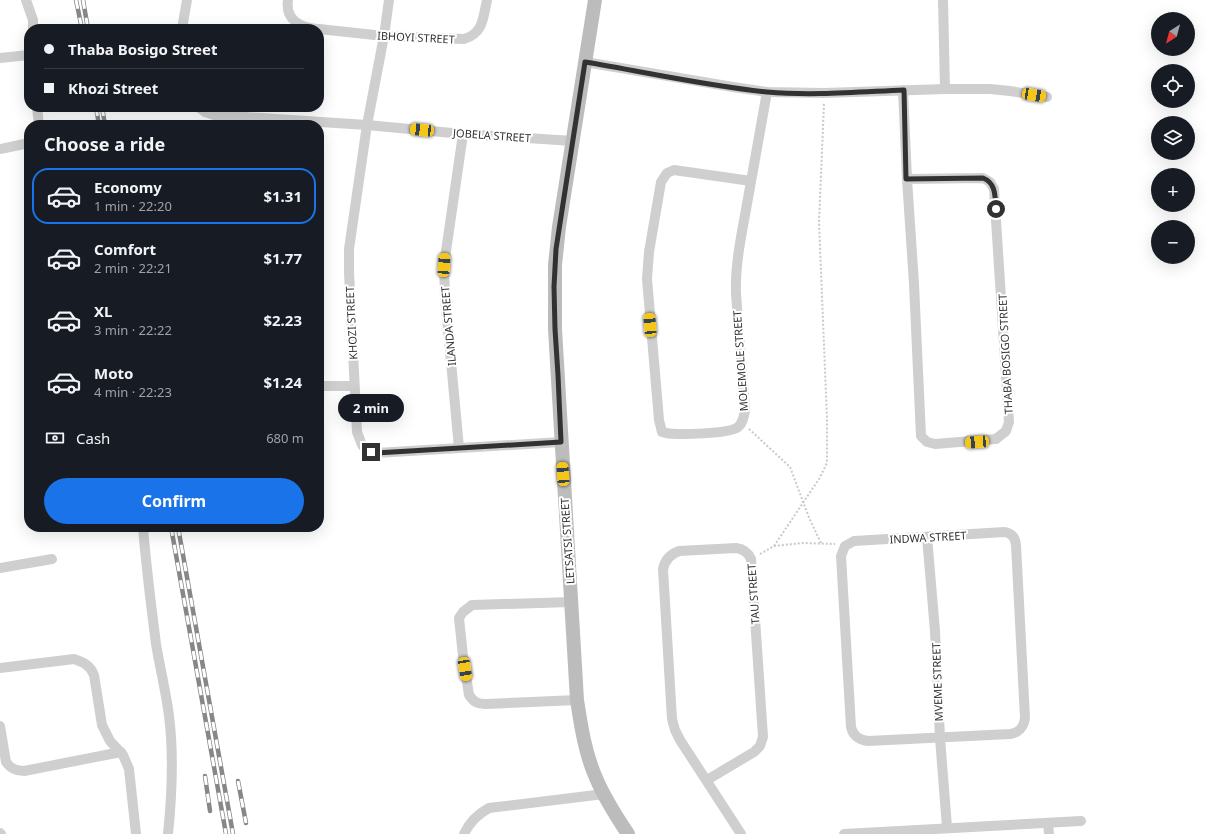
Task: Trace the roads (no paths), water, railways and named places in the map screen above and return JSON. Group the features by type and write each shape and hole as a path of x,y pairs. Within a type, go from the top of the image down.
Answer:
{"street":[{"path":"26,0 33,20 33,24"},
{"path":"183,24 187,0"},
{"name":"IBHOYI STREET","path":"288,0 288,11 291,19 299,24"},
{"name":"KHOZI STREET","path":"389,0 384,36 367,125 349,249 354,386 357,436 360,444 367,451 376,453 561,442"},
{"name":"IBHOYI STREET","path":"324,30 384,36 458,40 469,38 477,32 482,25 487,0"},
{"name":"LETSATSI STREET","path":"595,0 559,227 554,287 555,329 577,700 583,738 595,776 628,834"},
{"path":"943,0 945,89"},
{"path":"0,58 24,55"},
{"path":"585,62 767,92 824,93 945,89 1001,90 1047,97"},
{"name":"THABA BOSIGO STREET","path":"904,90 906,179 914,284 921,436 927,442 935,444 996,440 1006,431 1009,422 994,189 990,182 983,178 906,179"},
{"name":"MOLEMOLE STREET","path":"751,181 676,170 667,173 662,179 647,270 659,420 662,432 668,434 726,431 737,428 742,422 745,410 736,277 767,92"},
{"name":"JOBELA STREET","path":"205,112 214,115 253,120"},
{"name":"JOBELA STREET","path":"324,124 367,125 464,134 572,141"},
{"name":"ILANDA STREET","path":"459,448 445,297 444,265 464,134"},
{"path":"0,149 24,144"},
{"path":"324,386 354,386"},
{"path":"143,532 147,574 166,697 172,748 172,802 168,834"},
{"name":"INDWA STREET","path":"1005,532 1014,536 1016,545 1024,722 1020,729 1014,733 868,741 856,737 852,732 840,556 848,543 854,541 927,537 1005,532"},
{"name":"MVEME STREET","path":"927,537 935,631 940,738 947,827"},
{"name":"TAU STREET","path":"707,780 754,752 762,742 763,731 751,559 747,552 740,548 684,550 674,552 664,565 672,719 677,735 741,834"},
{"path":"0,568 52,558"},
{"path":"571,602 472,605 463,612 460,618 462,656 469,694 472,700 478,704 577,700"},
{"path":"0,668 74,659 91,668 94,674 102,725 110,740 126,760 129,770 136,834"},
{"path":"0,726 6,762 10,767 18,771 121,752"},
{"path":"464,834 472,821 481,812 488,808 604,794"},
{"path":"844,834 947,827 1081,821"},
{"path":"1048,823 1049,834"}],"railway":[{"path":"76,0 81,24"},
{"path":"83,0 87,24"},
{"path":"97,112 98,120"},
{"path":"103,112 104,120"},
{"path":"172,532 226,834"},
{"path":"179,532 233,834"},
{"path":"205,776 210,811"},
{"path":"238,781 246,823"}]}
